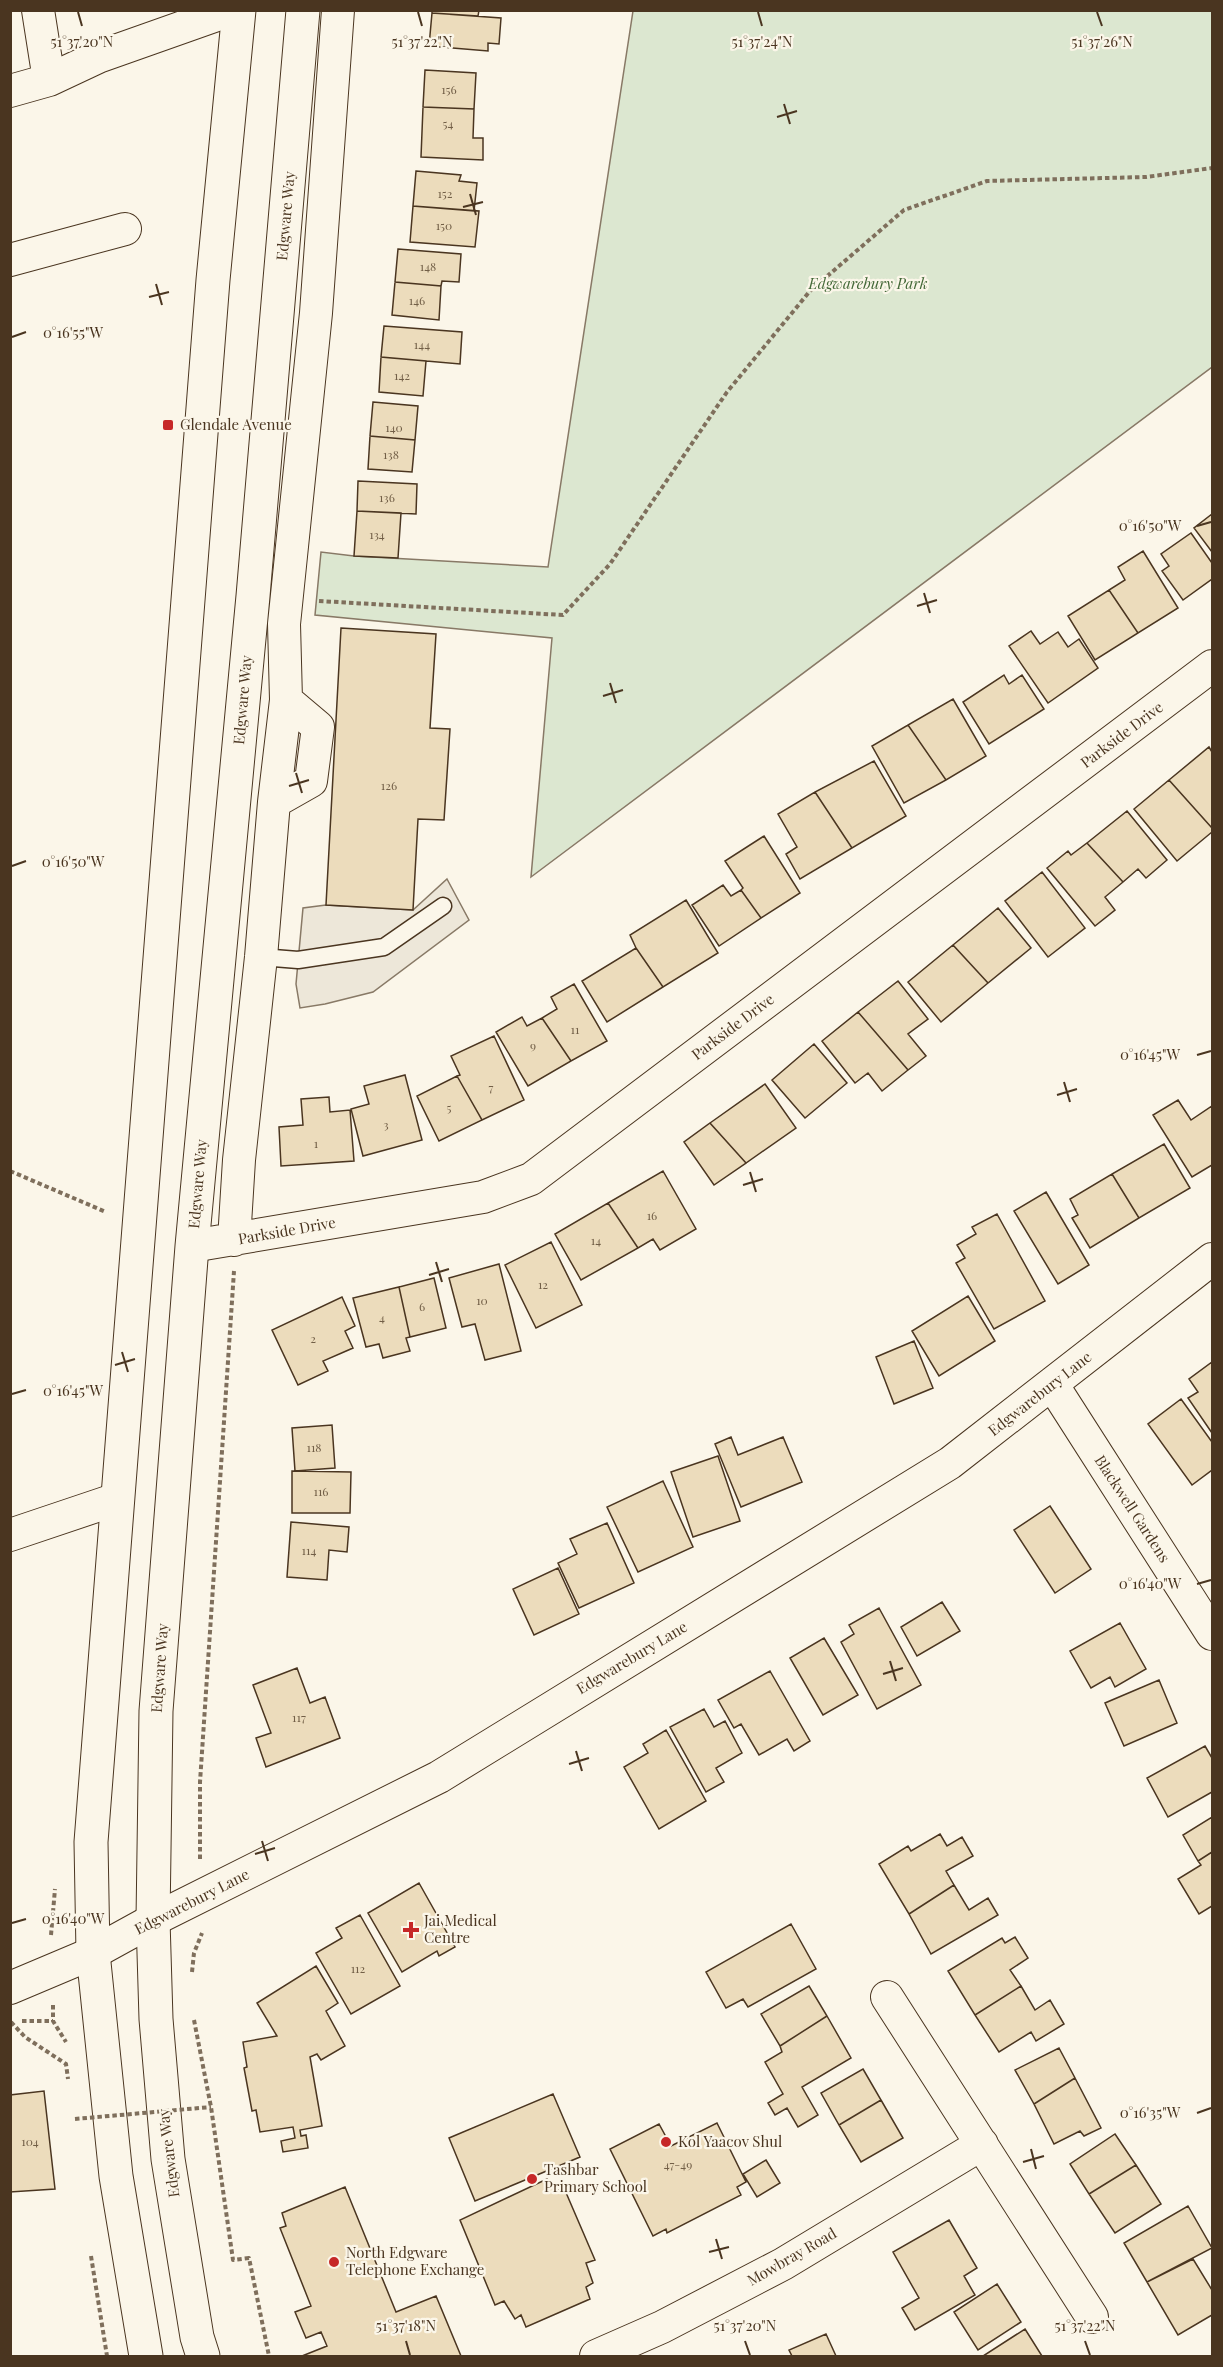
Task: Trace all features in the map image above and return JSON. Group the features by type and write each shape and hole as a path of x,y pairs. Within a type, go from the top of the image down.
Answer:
{"highway":[{"path":"146,2356 116,2176 93,1953 91,1842 213,280 239,10"},
{"name":"Edgware Way","path":"203,2356 197,2337 168,2159 156,2019 153,1920 156,1711 192,1246 253,596 303,10"}],"street":[{"path":"38,10 49,80"},
{"path":"10,91 49,80 98,57 231,10"},
{"path":"234,1240 239,1160 261,957 274,802 312,781 318,727 286,700 284,624 316,313 338,10"},
{"path":"10,260 125,229"},
{"name":"Parkside Drive","path":"192,1246 483,1197 531,1179 1212,666"},
{"name":"Edgwarebury Lane","path":"10,1988 93,1953 153,1920 439,1777 950,1463 1212,1259"},
{"name":"Blackwell Gardens","path":"1052,1384 1212,1634"},
{"path":"10,1534 117,1499"},
{"path":"887,1997 1092,2317"},
{"name":"Mowbray Road","path":"596,2356 662,2327 783,2264 982,2145"}],"lane":[{"path":"261,957 298,960 384,947 443,906"}],"path":[{"path":"286,599 563,615 610,564 727,392 810,291 904,210 987,181 1146,177 1212,168"},
{"path":"10,1171 107,1212"},
{"path":"199,1851 200,1782 234,1276 234,1240"},
{"path":"190,1982 194,1953 202,1934"},
{"path":"193,2017 211,2107 233,2260 249,2258 269,2356"},
{"path":"12,2022 53,2021"},
{"path":"12,2022 25,2037 66,2064 69,2086"},
{"path":"195,2102 196,2114"},
{"path":"73,2108 75,2118 211,2107"}],"green space":[{"name":"Edgwarebury Park","path":"633,11 1212,11 1212,367 531,877 552,638 315,615 321,552 354,556 548,567"}],"shaded area":[{"path":"447,879 469,920 373,992 300,1008 296,984 303,908 326,905 413,910"}],"building":[{"path":"432,10 479,10 478,16 432,13"},
{"path":"432,13 501,18 499,44 488,43 488,51 429,46"},
{"path":"425,70 476,73 474,109 423,107"},
{"path":"423,107 474,109 473,138 483,138 483,160 421,157"},
{"path":"416,171 461,175 459,181 477,183 474,211 413,206"},
{"path":"413,206 479,211 475,247 410,242"},
{"path":"398,249 461,254 459,282 442,281 441,286 395,282"},
{"path":"395,282 441,286 439,320 392,315"},
{"path":"384,326 462,332 460,364 381,357"},
{"path":"381,357 426,361 423,396 379,392"},
{"path":"373,402 418,406 415,440 370,436"},
{"path":"370,436 415,440 412,472 368,469"},
{"path":"358,481 417,484 416,514 357,511"},
{"path":"357,511 401,513 398,558 354,556"},
{"path":"1212,514 1212,552 1194,528"},
{"path":"1191,533 1212,563 1212,579 1183,600 1162,571 1169,566 1161,554"},
{"path":"1143,551 1178,608 1138,633 1109,590 1125,580 1118,567"},
{"path":"1109,590 1138,633 1095,660 1068,616"},
{"path":"341,628 436,634 430,728 450,729 444,820 418,819 413,910 326,905"},
{"path":"1031,631 1040,644 1058,632 1068,647 1079,639 1098,668 1048,703 1009,646"},
{"path":"1004,675 1009,684 1022,675 1044,709 989,744 963,702"},
{"path":"953,699 986,756 946,780 908,725"},
{"path":"908,725 946,780 904,803 872,746"},
{"path":"1209,747 1212,752 1212,828 1169,780"},
{"path":"874,761 906,816 852,848 815,792"},
{"path":"1169,780 1212,828 1212,832 1177,861 1134,809"},
{"path":"815,792 852,848 800,879 786,854 797,847 778,814"},
{"path":"1127,811 1167,860 1146,878 1138,869 1123,882 1087,843"},
{"path":"764,836 800,893 761,918 741,890 743,888 725,861"},
{"path":"1087,843 1123,882 1105,897 1115,910 1095,926 1047,868 1068,851 1071,855"},
{"path":"1042,872 1085,928 1048,957 1005,901"},
{"path":"723,885 731,896 741,890 761,918 719,946 692,905"},
{"path":"686,900 718,953 663,987 636,948 630,935"},
{"path":"998,908 1031,948 988,983 953,945"},
{"path":"953,945 988,983 941,1022 908,982"},
{"path":"636,948 663,987 607,1022 582,981"},
{"path":"898,981 928,1019 908,1034 926,1056 908,1070 858,1012"},
{"path":"574,984 607,1041 571,1061 542,1018 557,1009 551,997"},
{"path":"858,1012 908,1070 882,1091 868,1073 855,1083 822,1041"},
{"path":"522,1017 527,1026 542,1018 571,1061 528,1086 496,1032"},
{"path":"494,1036 524,1100 482,1120 457,1076 460,1075 451,1056"},
{"path":"814,1044 847,1083 805,1118 772,1080"},
{"path":"405,1075 422,1140 363,1156 351,1109 369,1104 364,1086"},
{"path":"457,1076 482,1120 439,1141 417,1096"},
{"path":"765,1084 796,1128 746,1163 710,1123"},
{"path":"329,1097 330,1112 350,1110 354,1161 281,1166 279,1127 303,1125 301,1099"},
{"path":"1178,1100 1191,1120 1212,1106 1212,1165 1192,1177 1153,1115"},
{"path":"710,1123 746,1163 714,1185 684,1142"},
{"path":"1164,1144 1190,1188 1139,1218 1112,1174"},
{"path":"663,1171 696,1229 660,1250 653,1239 638,1248 608,1203"},
{"path":"1112,1174 1139,1218 1090,1248 1072,1218 1078,1215 1070,1199"},
{"path":"1046,1192 1089,1265 1058,1284 1014,1211"},
{"path":"608,1203 638,1248 581,1280 555,1234"},
{"path":"997,1214 1045,1301 994,1329 956,1263 965,1258 957,1245 976,1234 972,1227"},
{"path":"551,1242 582,1305 536,1328 505,1265"},
{"path":"499,1264 521,1351 485,1360 475,1324 462,1327 449,1278"},
{"path":"434,1278 446,1328 410,1337 399,1287"},
{"path":"399,1287 410,1337 406,1338 410,1351 383,1358 379,1344 366,1347 353,1298"},
{"path":"968,1296 995,1341 939,1376 912,1331"},
{"path":"342,1297 355,1326 345,1331 353,1348 323,1361 328,1371 298,1385 272,1330"},
{"path":"914,1341 933,1388 894,1404 876,1357"},
{"path":"1212,1362 1212,1433 1188,1398 1198,1392 1189,1379"},
{"path":"1181,1399 1212,1442 1212,1470 1192,1485 1148,1424"},
{"path":"332,1425 335,1468 295,1471 292,1428"},
{"path":"731,1437 738,1455 783,1437 802,1482 741,1507 715,1444"},
{"path":"718,1456 740,1521 693,1537 671,1472"},
{"path":"292,1471 351,1472 350,1513 292,1513"},
{"path":"663,1481 693,1547 638,1572 607,1507"},
{"path":"1050,1506 1091,1569 1055,1593 1014,1530"},
{"path":"291,1522 349,1527 347,1552 329,1550 327,1580 287,1577"},
{"path":"607,1523 634,1583 579,1608 558,1563 577,1554 570,1539"},
{"path":"558,1568 579,1614 534,1635 513,1589"},
{"path":"942,1602 960,1631 917,1656 901,1627"},
{"path":"879,1608 921,1685 877,1709 841,1642 854,1634 849,1625"},
{"path":"1120,1623 1146,1669 1115,1687 1110,1677 1091,1688 1070,1651"},
{"path":"824,1638 858,1695 823,1715 790,1658"},
{"path":"297,1668 310,1703 325,1697 340,1738 266,1767 256,1738 271,1733 253,1685"},
{"path":"770,1671 810,1741 794,1751 787,1739 759,1755 741,1724 734,1728 718,1700"},
{"path":"1159,1680 1177,1723 1124,1746 1105,1703"},
{"path":"704,1709 714,1727 725,1721 742,1753 716,1768 724,1782 706,1792 670,1727"},
{"path":"666,1730 706,1801 659,1829 624,1767 648,1753 643,1744"},
{"path":"1205,1746 1212,1758 1212,1792 1168,1817 1147,1778"},
{"path":"1212,1817 1212,1852 1198,1861 1183,1835"},
{"path":"940,1834 947,1846 962,1837 973,1856 946,1871 954,1885 909,1914 879,1864 908,1846 911,1851"},
{"path":"1212,1852 1212,1906 1199,1914 1178,1879 1201,1865 1198,1861"},
{"name":"Jai Medical Centre","path":"419,1883 455,1947 439,1956 437,1951 402,1972 368,1913"},
{"path":"954,1885 969,1910 988,1898 998,1915 931,1954 909,1914"},
{"path":"360,1915 400,1986 351,2014 316,1953 342,1938 336,1928"},
{"path":"791,1924 816,1969 748,2007 743,1999 726,2008 706,1972"},
{"path":"1015,1937 1028,1958 1010,1970 1021,1986 975,2015 948,1971 1002,1938 1005,1943"},
{"path":"316,1966 338,2003 326,2011 345,2046 321,2060 317,2054 310,2057 322,2126 300,2130 301,2136 306,2135 308,2148 283,2152 281,2141 295,2138 293,2127 260,2132 256,2110 252,2111 244,2068 247,2067 243,2042 277,2036 257,2003"},
{"path":"809,1986 827,2016 780,2046 761,2014"},
{"path":"1021,1986 1035,2010 1050,2000 1064,2024 1036,2041 1031,2032 999,2052 975,2015"},
{"path":"827,2016 851,2058 802,2087 818,2115 798,2127 787,2108 775,2115 768,2103 783,2094 765,2062 782,2052 780,2046"},
{"path":"1059,2048 1075,2078 1034,2104 1015,2070"},
{"path":"863,2069 881,2100 839,2125 821,2093"},
{"path":"1075,2078 1101,2128 1084,2136 1080,2131 1054,2144 1034,2104"},
{"path":"44,2091 55,2189 10,2192 10,2095"},
{"path":"553,2094 580,2157 475,2201 449,2138"},
{"path":"881,2100 903,2138 861,2162 839,2125"},
{"path":"717,2123 746,2182 737,2187 741,2195 667,2233 666,2229 653,2236 610,2149 659,2124 671,2146"},
{"path":"1115,2134 1136,2165 1089,2194 1070,2164"},
{"path":"766,2160 780,2183 757,2197 743,2174"},
{"path":"1136,2165 1161,2204 1115,2233 1089,2194"},
{"path":"547,2179 555,2192 564,2188 595,2260 586,2263 593,2283 586,2287 590,2299 526,2327 521,2315 515,2319 504,2301 495,2305 460,2220"},
{"name":"North Edgware Telephone Exchange","path":"345,2187 396,2312 436,2296 461,2356 302,2356 327,2346 321,2332 306,2338 295,2312 311,2306 280,2228 286,2226 282,2213"},
{"path":"1188,2206 1212,2248 1147,2282 1124,2243"},
{"path":"949,2220 977,2268 964,2276 975,2295 915,2330 902,2308 919,2298 893,2252"},
{"path":"1193,2259 1212,2290 1212,2315 1178,2335 1147,2282"},
{"path":"997,2284 1021,2322 978,2350 954,2312"},
{"path":"1025,2329 1042,2356 983,2356"},
{"path":"826,2334 836,2356 792,2356 789,2350"}],"place":[{"name":"Glendale Avenue","path":"168,425"},
{"name":"Jai Medical Centre","path":"411,1930"},
{"name":"Kol Yaacov Shul","path":"666,2142"},
{"name":"Tashbar Primary School","path":"532,2179"},
{"name":"North Edgware Telephone Exchange","path":"334,2262"}]}
